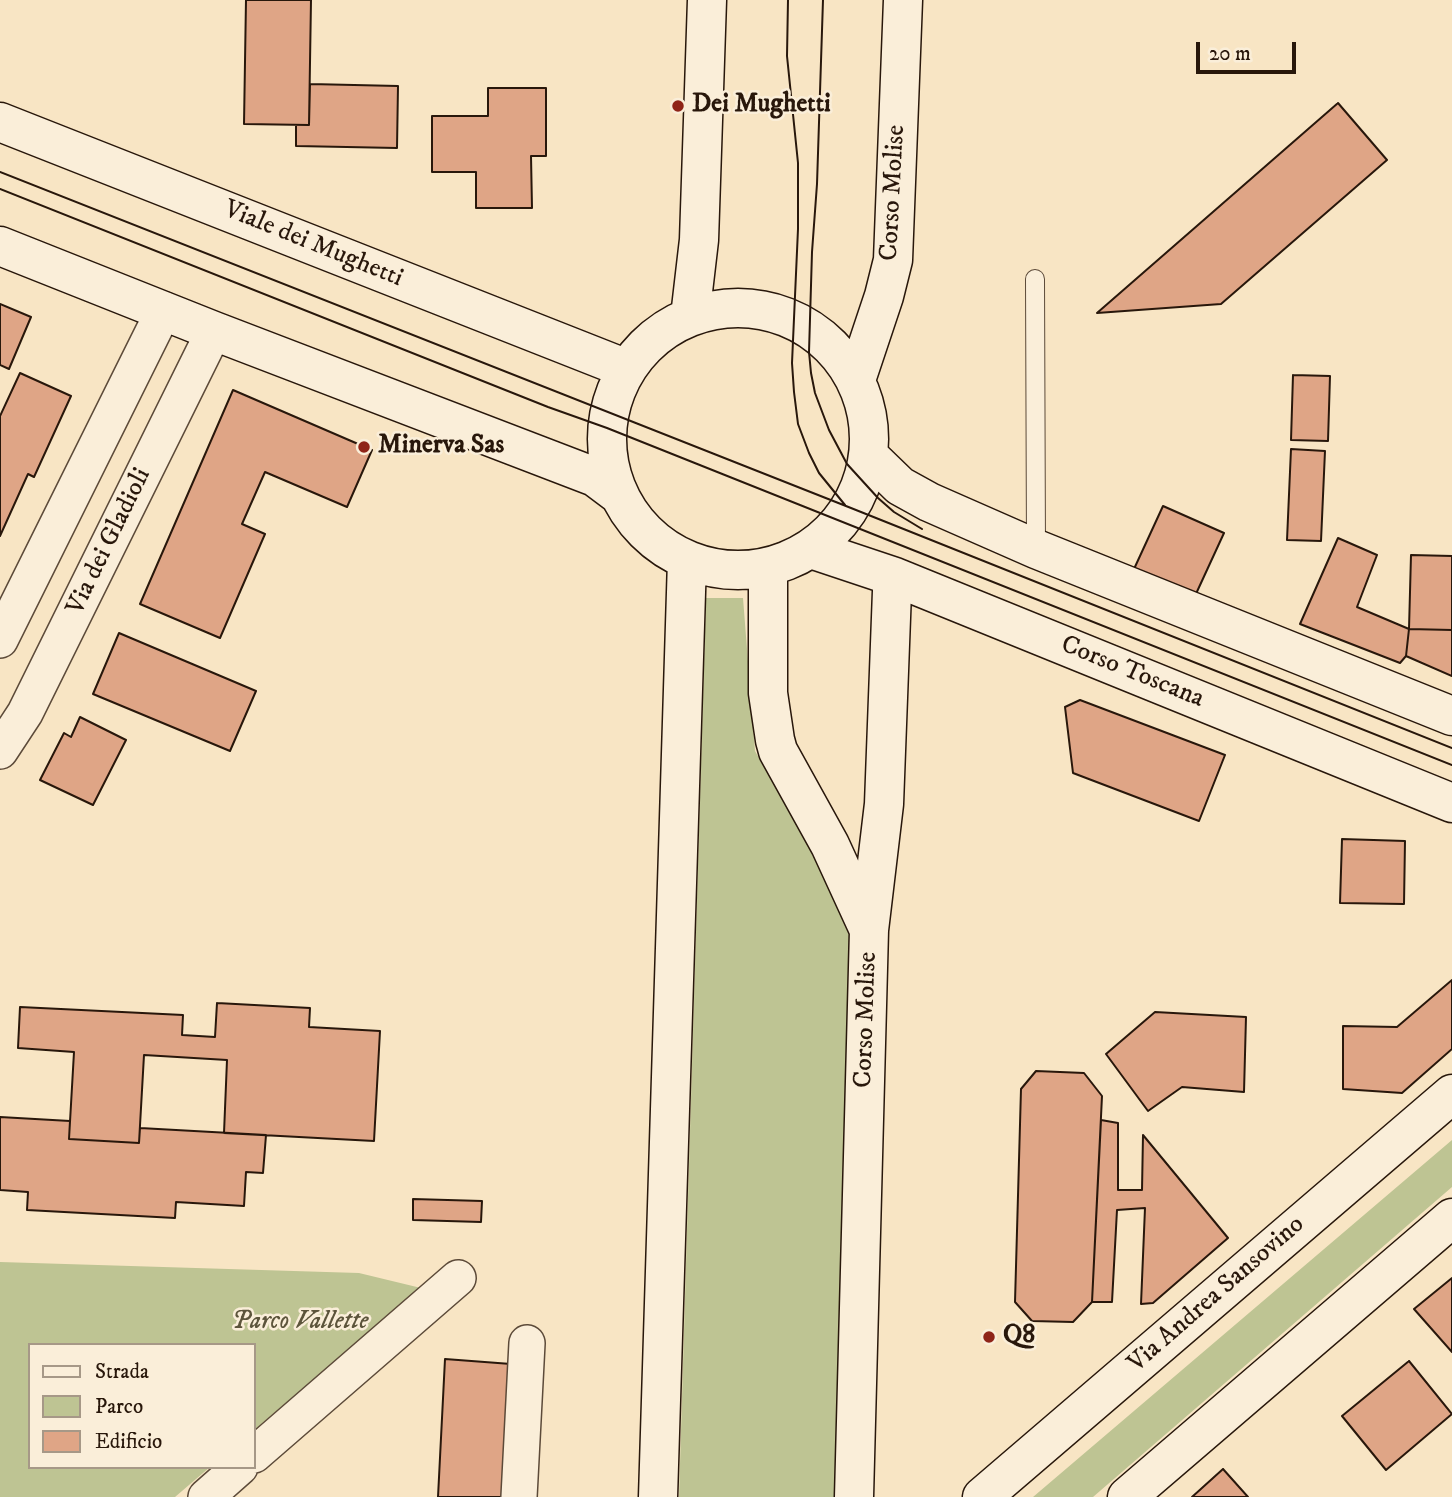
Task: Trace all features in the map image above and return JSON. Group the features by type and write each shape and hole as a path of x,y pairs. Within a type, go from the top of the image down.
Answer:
{"street":[{"path":"690,317 699,240 707,0"},
{"name":"Corso Molise","path":"856,380 893,260 903,0"},
{"name":"Viale dei Mughetti","path":"0,122 627,369"},
{"path":"0,246 595,477 619,495"},
{"path":"719,309 731,309 762,311 788,319 822,339 840,357 856,380 869,412 869,456 851,508 811,549 789,560 768,567 726,567 687,560 647,533 619,495 610,468 607,428 615,394 638,353 654,338 690,317 719,309"},
{"name":"Via dei Gladioli","path":"0,640 164,310"},
{"name":"Via dei Gladioli","path":"0,751 25,713 214,331"},
{"path":"869,456 900,486 929,502 1036,549 1452,716"},
{"name":"Corso Toscana","path":"811,549 895,577 1452,803"},
{"path":"658,1497 687,560"},
{"name":"Corso Molise","path":"768,567 768,693 771,727 778,751 830,845 869,930 854,1497"},
{"path":"869,930 884,804 892,592 895,577"},
{"name":"Via Andrea Sansovino","path":"982,1497 1452,1094"},
{"path":"1127,1497 1452,1218"},
{"path":"256,1453 458,1278"},
{"path":"519,1497 527,1343"},
{"path":"206,1497 238,1469"}],"lane":[{"path":"1035,279 1036,549"}],"green space":[{"path":"706,598 743,598 755,751 856,928 838,1497 679,1497"},
{"path":"1452,1140 1452,1187 1093,1497 1033,1497"},
{"name":"Parco Vallette","path":"0,1262 359,1273 421,1288 256,1428 256,1343 28,1343 28,1469 208,1469 175,1497 0,1497"}],"building":[{"path":"246,0 311,0 309,125 244,124"},
{"path":"310,84 398,86 397,148 296,146 296,125 309,125"},
{"path":"488,88 546,88 546,156 531,156 532,208 476,208 476,172 432,172 432,116 488,116"},
{"path":"1338,103 1387,160 1221,304 1097,313"},
{"path":"0,304 31,317 9,369 0,365"},
{"path":"20,373 71,396 34,477 28,474 0,536 0,416"},
{"path":"1293,375 1330,376 1328,441 1291,440"},
{"path":"233,390 372,450 347,507 265,472 242,524 265,534 220,638 140,604"},
{"path":"1291,449 1325,451 1321,541 1287,540"},
{"path":"1163,506 1224,533 1195,596 1134,569"},
{"path":"1338,538 1377,555 1357,607 1409,629 1406,656 1400,663 1300,624"},
{"path":"1411,555 1452,556 1452,630 1409,629"},
{"path":"1409,629 1452,630 1452,676 1406,656"},
{"path":"119,633 256,691 230,751 93,694"},
{"path":"1080,700 1225,755 1199,821 1073,773 1065,707"},
{"path":"80,717 126,740 93,805 40,780 64,733 71,737"},
{"path":"1342,839 1405,841 1404,904 1340,903"},
{"path":"1452,980 1452,1049 1402,1093 1343,1089 1343,1026 1397,1027"},
{"path":"217,1003 310,1008 309,1027 380,1031 374,1141 224,1133 227,1060 144,1055 139,1143 69,1139 74,1052 18,1048 20,1007 183,1015 182,1035 215,1037"},
{"path":"1155,1012 1246,1017 1244,1092 1182,1087 1148,1111 1106,1054"},
{"path":"1036,1071 1084,1073 1102,1096 1092,1302 1073,1322 1032,1321 1015,1302 1021,1089"},
{"path":"0,1117 70,1121 69,1139 139,1143 140,1128 266,1135 263,1173 246,1172 244,1206 176,1202 175,1218 27,1210 28,1192 0,1190"},
{"path":"1101,1120 1118,1123 1118,1190 1142,1190 1143,1135 1228,1238 1153,1303 1141,1304 1145,1208 1117,1210 1112,1302 1092,1302"},
{"path":"413,1199 482,1201 481,1222 413,1220"},
{"path":"1452,1278 1452,1352 1414,1309"},
{"path":"445,1359 511,1364 507,1497 438,1497"},
{"path":"1409,1361 1452,1414 1386,1470 1342,1416"},
{"path":"1223,1469 1248,1497 1192,1497"}],"tram line":[{"path":"788,0 787,56 798,163 792,363 794,392 798,424 809,453 819,473 845,505"},
{"path":"823,0 812,252 809,352 811,373 815,393 829,430 847,464 894,512 922,529"},
{"path":"0,172 1452,748"},
{"path":"0,189 1452,765"}],"place":[{"name":"Dei Mughetti","path":"678,106"},
{"name":"Minerva Sas","path":"364,447"},
{"name":"Q8","path":"989,1337"}]}
